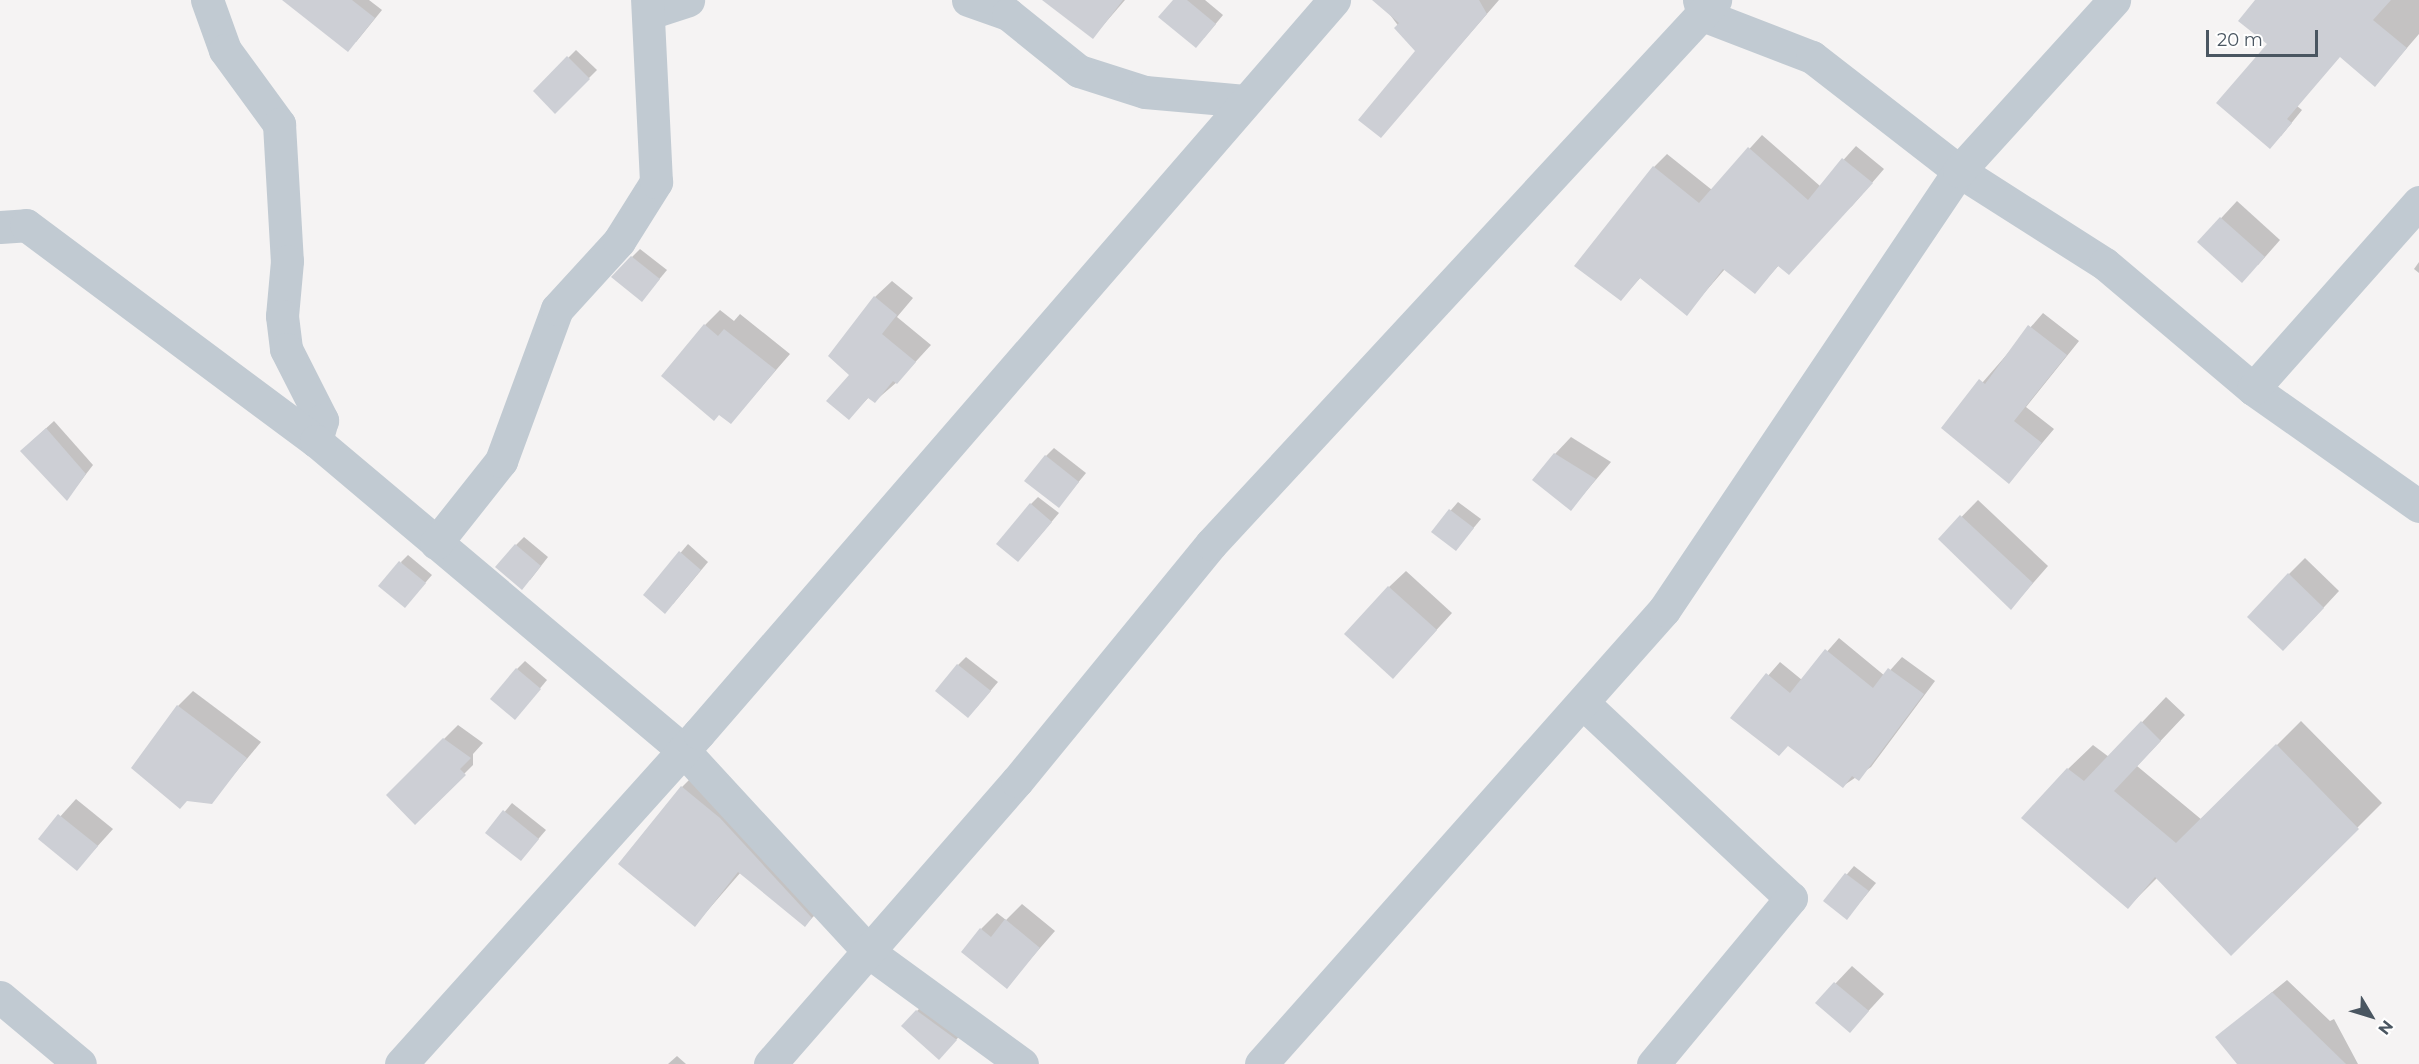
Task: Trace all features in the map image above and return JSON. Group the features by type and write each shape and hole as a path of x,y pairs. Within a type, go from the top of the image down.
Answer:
{"street":[{"path":"207,0 225,50 279,124 287,261 282,316 286,349 322,420 316,441"},
{"path":"436,543 501,461 557,309 619,241 656,182 650,6 688,0"},
{"path":"968,0 1008,14 1079,71 1145,92 1245,101"},
{"path":"401,1064 683,750 1334,0"},
{"path":"1261,1064 1583,704 1664,610 1959,171 2114,0"},
{"path":"770,1064 870,954 1211,544 1706,5 1812,57 1959,171 2105,264 2253,389 2419,506"},
{"path":"2253,389 2419,202"},
{"path":"0,227 26,225 316,441 683,750 870,954 1022,1064"},
{"path":"1583,704 1791,898 1653,1064"},
{"path":"0,997 80,1064"}],"building":[{"path":"282,0 352,0 375,18 348,52"},
{"path":"1042,0 1123,0 1093,39"},
{"path":"1173,0 1187,0 1216,24 1196,48 1158,17"},
{"path":"1372,0 1479,0 1487,14 1381,138 1358,120 1415,51 1394,28 1399,23"},
{"path":"2255,0 2391,0 2373,20 2407,48 2375,87 2340,57 2287,119 2292,123 2270,149 2216,103 2267,44 2238,21"},
{"path":"567,56 590,79 555,114 533,91"},
{"path":"1748,147 1808,200 1842,158 1873,183 1789,275 1778,266 1755,294 1723,269 1687,316 1640,278 1621,301 1574,266 1653,166 1699,203"},
{"path":"2220,217 2265,257 2242,283 2197,242"},
{"path":"631,256 660,279 642,302 611,277"},
{"path":"874,296 897,315 882,334 916,362 897,384 893,381 875,403 868,398 849,420 826,401 849,375 828,356"},
{"path":"704,324 718,336 724,329 776,370 731,424 719,415 714,421 661,376"},
{"path":"2028,325 2067,355 2014,421 2042,443 2009,484 1941,428 1979,379 1985,384"},
{"path":"46,428 86,474 67,501 20,451"},
{"path":"1554,453 1596,479 1571,511 1532,480"},
{"path":"1045,455 1079,482 1059,508 1024,481"},
{"path":"1030,503 1052,522 1018,562 996,544"},
{"path":"1449,509 1474,528 1456,551 1431,532"},
{"path":"1960,515 2033,583 2011,610 1938,539"},
{"path":"515,544 541,566 522,590 495,567"},
{"path":"679,551 701,570 665,614 643,595"},
{"path":"399,561 426,583 405,608 378,586"},
{"path":"2288,573 2324,608 2283,651 2247,617"},
{"path":"1388,586 1437,630 1393,679 1344,634"},
{"path":"1825,649 1873,688 1888,668 1924,694 1859,781 1852,776 1843,788 1788,746 1779,756 1730,718 1766,673 1790,693"},
{"path":"957,664 991,691 968,718 935,691"},
{"path":"516,668 541,689 515,720 490,699"},
{"path":"177,705 247,758 212,804 187,801 180,809 131,768"},
{"path":"2141,721 2161,741 2114,791 2176,843 2276,744 2359,829 2231,956 2155,877 2128,909 2021,818 2067,768 2084,781"},
{"path":"443,738 471,758 460,769 466,775 415,825 386,795"},
{"path":"681,786 720,818 812,918 805,927 738,872 695,927 618,864"},
{"path":"503,810 539,839 521,861 485,833"},
{"path":"58,814 98,846 77,871 38,839"},
{"path":"1845,873 1869,891 1847,920 1823,901"},
{"path":"1005,919 1040,948 1007,989 961,952 980,928 991,937"},
{"path":"1834,982 1869,1011 1850,1033 1815,1003"},
{"path":"2272,992 2346,1064 2237,1064 2215,1037"},
{"path":"916,1010 957,1040 939,1060 901,1026"}]}
